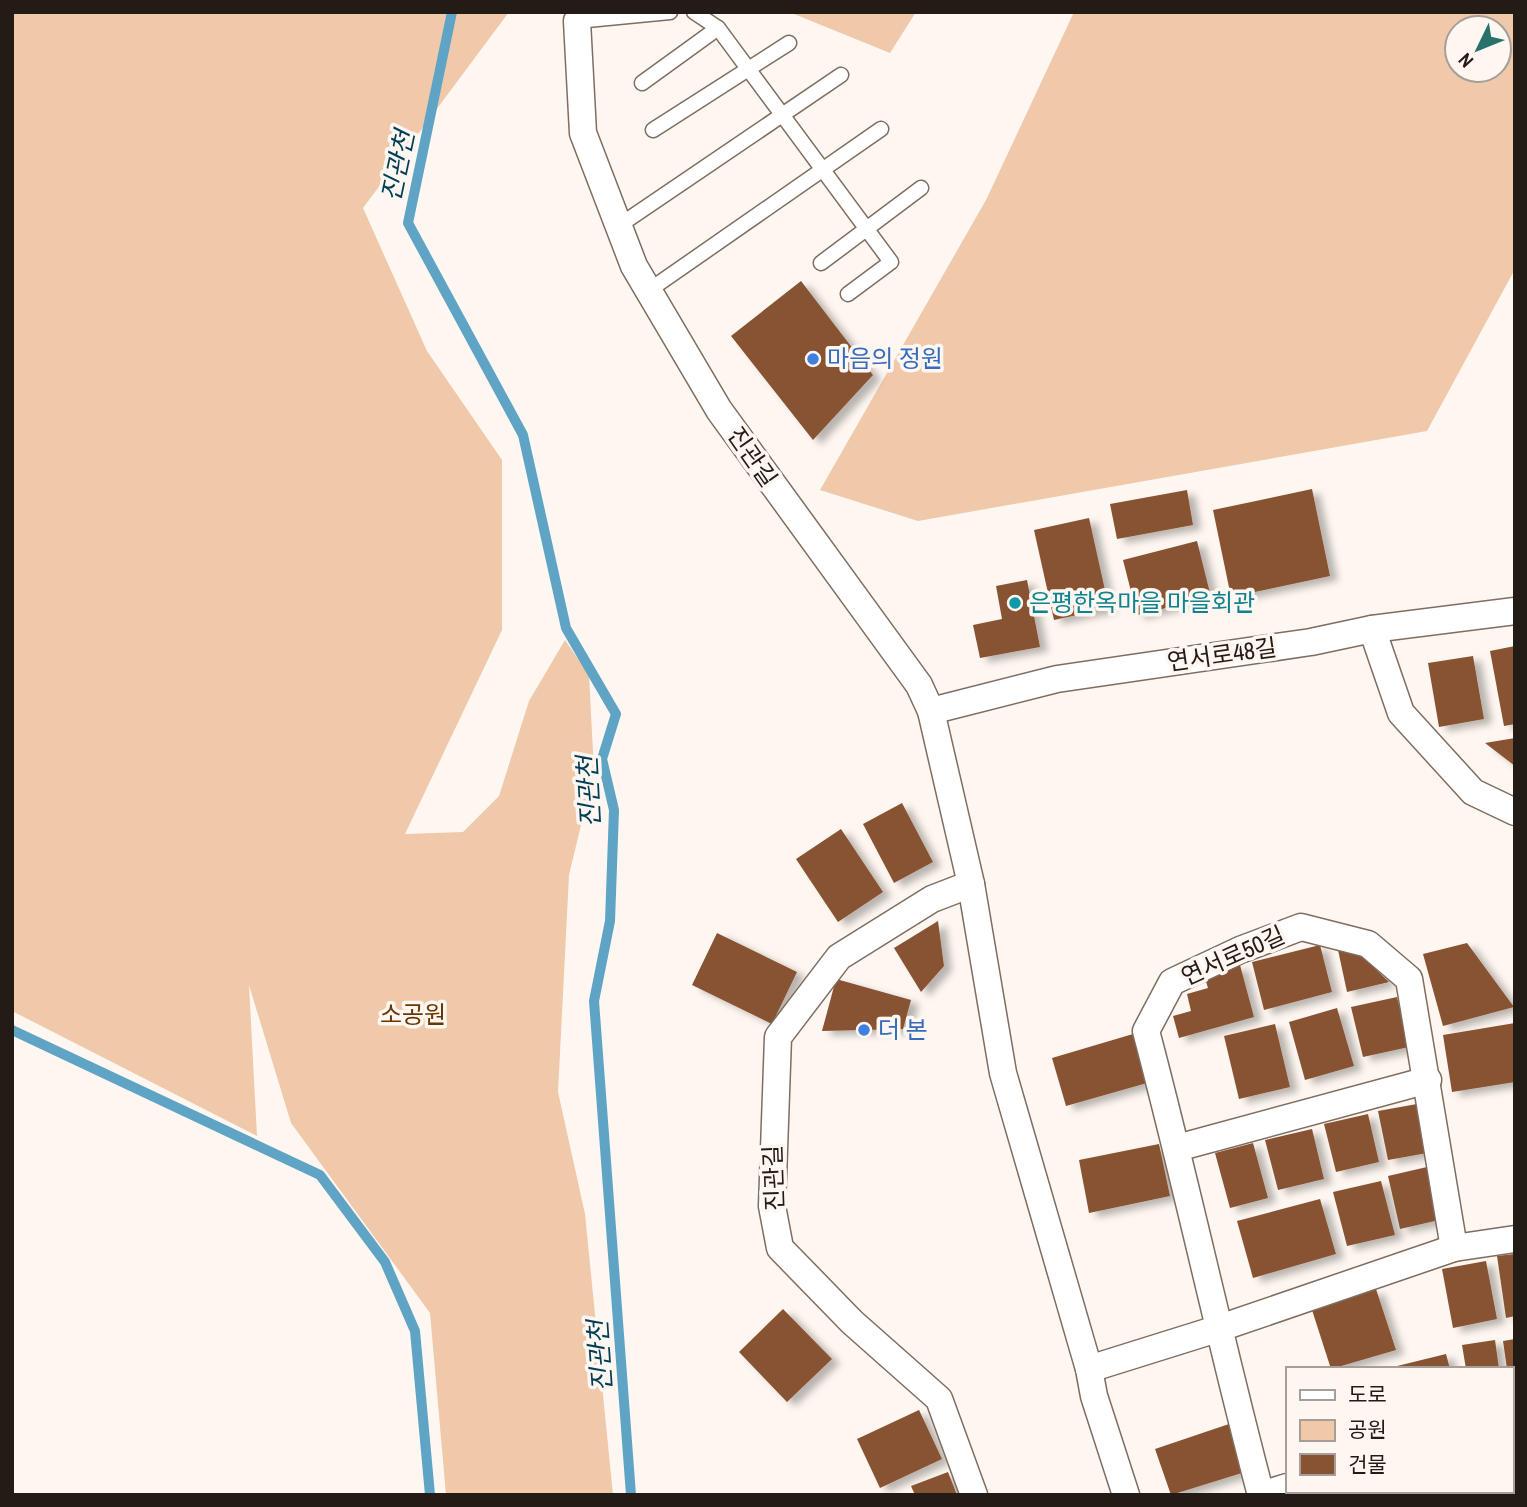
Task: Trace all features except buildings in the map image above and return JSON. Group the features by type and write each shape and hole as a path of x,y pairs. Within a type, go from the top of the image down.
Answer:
{"street":[{"name":"진관길","path":"577,17 583,133 617,227 648,291 719,410 919,685 931,711 971,884 1003,1073 1089,1369 1094,1396 1126,1495"},
{"name":"연서로48길","path":"931,711 1057,679 1311,642 1372,629 1515,611"},
{"path":"1372,629 1401,713 1474,792 1515,812"},
{"name":"진관길","path":"971,884 932,900 839,957 778,1037 772,1206 780,1248 852,1322 939,1399 974,1495"},
{"name":"연서로50길","path":"1286,1487 1261,1495 1217,1329 1177,1148 1146,1031 1172,982 1240,950 1301,927 1368,944 1409,979 1454,1248"},
{"path":"1177,1148 1428,1080"},
{"path":"1089,1369 1217,1329 1454,1248 1515,1239"}],"lane":[{"path":"577,17 670,12"},
{"path":"694,12 718,28 750,68 891,262 848,293"},
{"path":"642,83 718,28"},
{"path":"653,130 789,43"},
{"path":"617,227 841,75"},
{"path":"648,291 881,129"},
{"path":"821,263 921,188"}],"green space":[{"name":"소공원","path":"12,12 509,12 363,208 427,351 502,460 502,630 405,834 463,832 499,796 529,701 565,640 589,675 594,771 569,875 558,1092 585,1214 613,1495 446,1495 430,1313 291,1123 249,985 257,1136 12,1011"},
{"path":"789,12 916,12 890,53"},
{"path":"1074,12 1515,12 1515,269 1427,431 918,521 820,490 986,200"}],"waterway":[{"name":"진관천","path":"452,12 408,223 523,435 566,628 616,714 602,759 614,810 610,921 594,1001 631,1495"},
{"path":"12,1030 320,1175 385,1262 415,1331 430,1495"}],"place":[{"name":"마음의 정원","path":"813,359"},
{"name":"은평한옥마을 마을회관","path":"1015,603"},
{"name":"더 본","path":"864,1030"}]}
